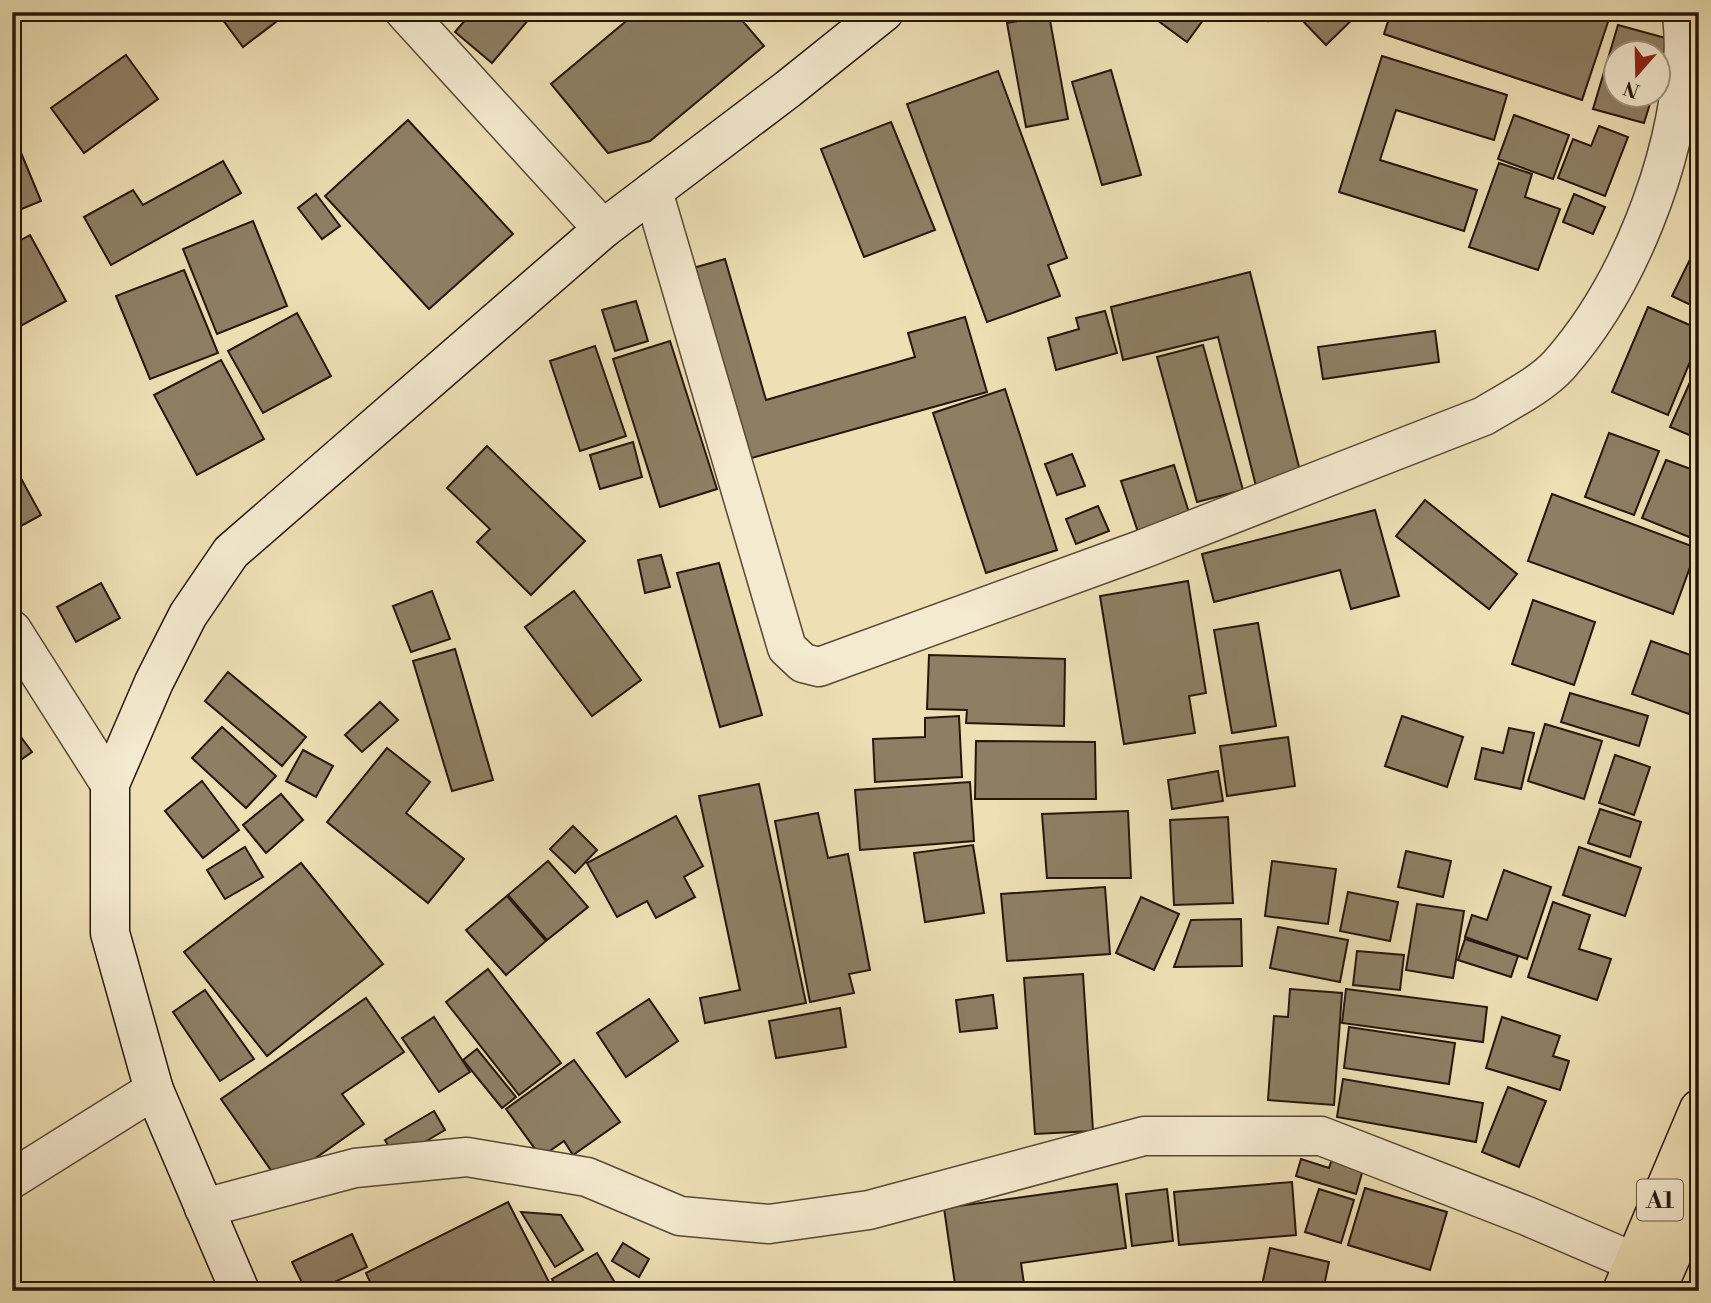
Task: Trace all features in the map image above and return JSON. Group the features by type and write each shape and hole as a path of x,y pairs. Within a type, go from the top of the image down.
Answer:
{"highway":[{"name":"A1","path":"1637,1281 1699,1109"},
{"name":"A1","path":"1637,1281 1699,1193"}],"street":[{"path":"405,12 603,229"},
{"path":"240,1291 153,1090 110,933 110,784 154,682 188,615 231,552 603,229 788,89 884,12"},
{"path":"653,191 787,648 803,663 820,667 1143,549 1484,416 1518,396 1557,367 1590,325 1621,275 1645,221 1675,116 1684,60 1682,12"},
{"path":"12,630 110,784"},
{"path":"12,1179 153,1090"},
{"path":"204,1208 355,1168 467,1157 587,1177 680,1216 769,1224 869,1210 1144,1136 1321,1136 1527,1216 1637,1281"}],"building":[{"path":"217,12 289,12 243,47"},
{"path":"472,12 535,12 492,63 455,32"},
{"path":"637,12 735,12 764,46 650,141 608,153 551,84"},
{"path":"1146,12 1209,12 1187,42"},
{"path":"1259,12 1277,12 1268,21"},
{"path":"1360,12 1326,45 1296,14"},
{"path":"1391,12 1587,12 1609,19 1582,100 1384,34"},
{"path":"1049,15 1068,119 1026,127 1007,23"},
{"path":"1618,25 1665,38 1614,38"},
{"path":"126,55 158,99 84,153 51,108"},
{"path":"1382,56 1507,95 1494,140 1396,110 1380,160 1477,190 1464,231 1339,192"},
{"path":"1111,70 1141,175 1102,185 1072,82"},
{"path":"998,71 1067,258 1048,265 1060,296 987,322 907,104"},
{"path":"1602,79 1602,108 1649,108 1644,123 1593,109"},
{"path":"1514,115 1569,135 1553,179 1498,159"},
{"path":"408,120 513,234 429,309 325,196"},
{"path":"891,122 935,230 864,257 821,149"},
{"path":"1599,126 1628,137 1605,196 1558,178 1573,139 1591,146"},
{"path":"12,131 41,201 12,213"},
{"path":"223,161 241,193 111,265 84,217 133,190 143,205"},
{"path":"1499,163 1532,174 1525,197 1560,209 1538,270 1469,247"},
{"path":"316,194 340,226 322,239 298,208"},
{"path":"1574,194 1605,207 1593,234 1563,222"},
{"path":"253,221 287,306 217,334 183,249"},
{"path":"30,235 66,301 17,328 12,320 12,245"},
{"path":"1699,241 1699,309 1672,296"},
{"path":"725,259 766,400 915,357 908,333 965,317 987,392 748,459 693,268"},
{"path":"184,270 218,353 150,379 116,296"},
{"path":"1250,272 1301,475 1256,486 1218,337 1123,360 1111,307"},
{"path":"636,301 648,341 615,351 602,310"},
{"path":"1648,307 1699,329 1699,340 1668,415 1612,392"},
{"path":"1105,311 1117,353 1056,370 1048,338 1079,329 1076,318"},
{"path":"297,313 331,376 263,413 228,351"},
{"path":"1435,331 1439,362 1323,379 1318,347"},
{"path":"670,341 717,489 660,507 613,359"},
{"path":"1203,345 1243,490 1197,502 1157,357"},
{"path":"595,346 626,436 580,451 550,361"},
{"path":"221,360 264,439 197,475 154,395"},
{"path":"1699,362 1699,439 1670,427"},
{"path":"1005,389 1057,550 986,573 933,413"},
{"path":"1609,433 1659,451 1634,515 1585,497"},
{"path":"633,442 642,477 600,489 590,455"},
{"path":"487,446 585,541 531,595 477,542 490,529 447,488"},
{"path":"1072,454 1085,486 1057,495 1045,464"},
{"path":"1666,460 1699,472 1699,496 1691,514 1699,517 1699,541 1642,518"},
{"path":"12,462 41,515 12,531"},
{"path":"1174,465 1192,522 1140,538 1121,481"},
{"path":"1552,494 1697,548 1673,614 1528,561"},
{"path":"1425,500 1517,574 1489,609 1396,536"},
{"path":"1098,506 1109,531 1076,544 1066,519"},
{"path":"1375,510 1399,596 1351,609 1340,570 1214,602 1202,554"},
{"path":"661,555 670,587 645,593 638,560"},
{"path":"719,563 762,715 720,727 677,573"},
{"path":"1188,581 1206,693 1189,696 1195,733 1124,744 1100,596"},
{"path":"101,583 120,618 76,642 57,607"},
{"path":"432,591 450,639 411,652 393,606"},
{"path":"574,591 641,680 592,716 525,627"},
{"path":"1533,600 1595,622 1574,685 1512,664"},
{"path":"1258,623 1276,726 1232,733 1214,630"},
{"path":"1651,641 1699,658 1699,685 1689,714 1632,694"},
{"path":"455,649 493,780 452,791 413,661"},
{"path":"929,655 1065,659 1064,726 966,723 967,710 927,709"},
{"path":"228,672 306,737 282,766 205,701"},
{"path":"1570,693 1648,716 1639,746 1561,722"},
{"path":"380,702 398,720 362,752 345,735"},
{"path":"959,716 962,777 875,782 873,739 925,737 925,718"},
{"path":"1402,716 1463,737 1447,787 1385,766"},
{"path":"1545,724 1602,741 1584,799 1528,781"},
{"path":"12,725 32,752 12,766"},
{"path":"222,727 276,776 246,808 192,758"},
{"path":"1509,728 1534,733 1521,789 1475,779 1482,748 1503,753"},
{"path":"1288,737 1295,786 1227,796 1220,746"},
{"path":"976,741 1095,742 1096,799 975,799"},
{"path":"387,748 430,782 406,813 464,859 428,903 327,822"},
{"path":"303,750 333,766 316,797 286,781"},
{"path":"1615,755 1650,767 1634,815 1599,803"},
{"path":"1218,771 1223,801 1172,809 1168,780"},
{"path":"202,781 239,830 203,858 165,811"},
{"path":"970,782 974,841 860,850 855,790"},
{"path":"759,784 806,1003 705,1023 700,998 740,990 699,796"},
{"path":"281,794 303,820 266,853 243,825"},
{"path":"1600,809 1641,822 1630,857 1588,843"},
{"path":"1128,811 1131,878 1047,878 1042,814"},
{"path":"818,813 828,858 848,854 870,970 849,974 854,993 810,1002 775,821"},
{"path":"676,816 703,866 684,877 695,897 656,918 647,901 617,917 587,863"},
{"path":"1228,817 1233,903 1174,905 1170,820"},
{"path":"573,826 597,850 575,873 550,849"},
{"path":"973,845 984,913 925,922 914,853"},
{"path":"245,847 263,877 225,899 207,870"},
{"path":"1579,847 1641,868 1625,916 1563,895"},
{"path":"1406,851 1451,861 1443,897 1398,887"},
{"path":"548,861 588,907 547,940 508,895"},
{"path":"1272,861 1336,869 1328,924 1265,916"},
{"path":"301,863 383,964 267,1056 184,952"},
{"path":"1504,870 1551,887 1527,959 1465,937 1472,915 1487,920"},
{"path":"1105,887 1110,954 1007,961 1001,894"},
{"path":"1348,892 1398,902 1390,941 1340,931"},
{"path":"507,896 546,941 506,975 466,930"},
{"path":"1141,897 1179,914 1154,970 1116,953"},
{"path":"1553,902 1590,915 1579,949 1611,959 1597,1000 1528,977"},
{"path":"1417,904 1464,911 1453,978 1406,970"},
{"path":"1241,919 1242,966 1174,967 1191,920"},
{"path":"1278,927 1348,940 1340,982 1270,968"},
{"path":"1465,939 1518,956 1511,977 1458,960"},
{"path":"1357,951 1404,955 1400,990 1353,985"},
{"path":"488,969 561,1063 519,1095 446,1002"},
{"path":"1083,974 1093,1131 1035,1134 1024,978"},
{"path":"1290,989 1342,993 1334,1105 1268,1100 1274,1016 1288,1017"},
{"path":"1346,989 1487,1007 1483,1042 1342,1023"},
{"path":"205,990 254,1059 220,1081 173,1012"},
{"path":"993,995 997,1028 960,1032 956,1000"},
{"path":"366,998 404,1052 342,1094 364,1124 280,1183 221,1099"},
{"path":"649,999 678,1041 626,1077 597,1033"},
{"path":"840,1008 846,1047 776,1058 769,1021"},
{"path":"434,1017 470,1072 439,1092 402,1038"},
{"path":"1502,1017 1560,1036 1553,1056 1569,1061 1560,1090 1486,1068"},
{"path":"1349,1027 1455,1043 1449,1084 1344,1068"},
{"path":"477,1049 516,1097 502,1108 463,1060"},
{"path":"574,1060 620,1122 573,1155 564,1141 541,1157 506,1109"},
{"path":"1343,1079 1483,1103 1476,1142 1337,1117"},
{"path":"1508,1087 1546,1101 1519,1167 1482,1152"},
{"path":"434,1111 445,1130 396,1159 385,1140"},
{"path":"1335,1150 1366,1159 1356,1194 1296,1176 1301,1159 1329,1168"},
{"path":"1292,1182 1296,1235 1179,1245 1174,1192"},
{"path":"1117,1184 1126,1248 1021,1263 1025,1291 956,1291 944,1208"},
{"path":"1365,1188 1447,1212 1430,1270 1348,1245"},
{"path":"1167,1189 1173,1241 1132,1246 1126,1194"},
{"path":"1319,1189 1354,1200 1341,1243 1305,1232"},
{"path":"508,1202 550,1284 538,1291 374,1291 366,1273"},
{"path":"521,1212 561,1215 583,1250 555,1267"},
{"path":"352,1234 367,1267 315,1291 306,1291 292,1262"},
{"path":"623,1243 649,1259 639,1277 612,1261"},
{"path":"1270,1248 1329,1262 1323,1291 1290,1291 1262,1285"},
{"path":"597,1253 620,1291 559,1291 552,1279"}]}
